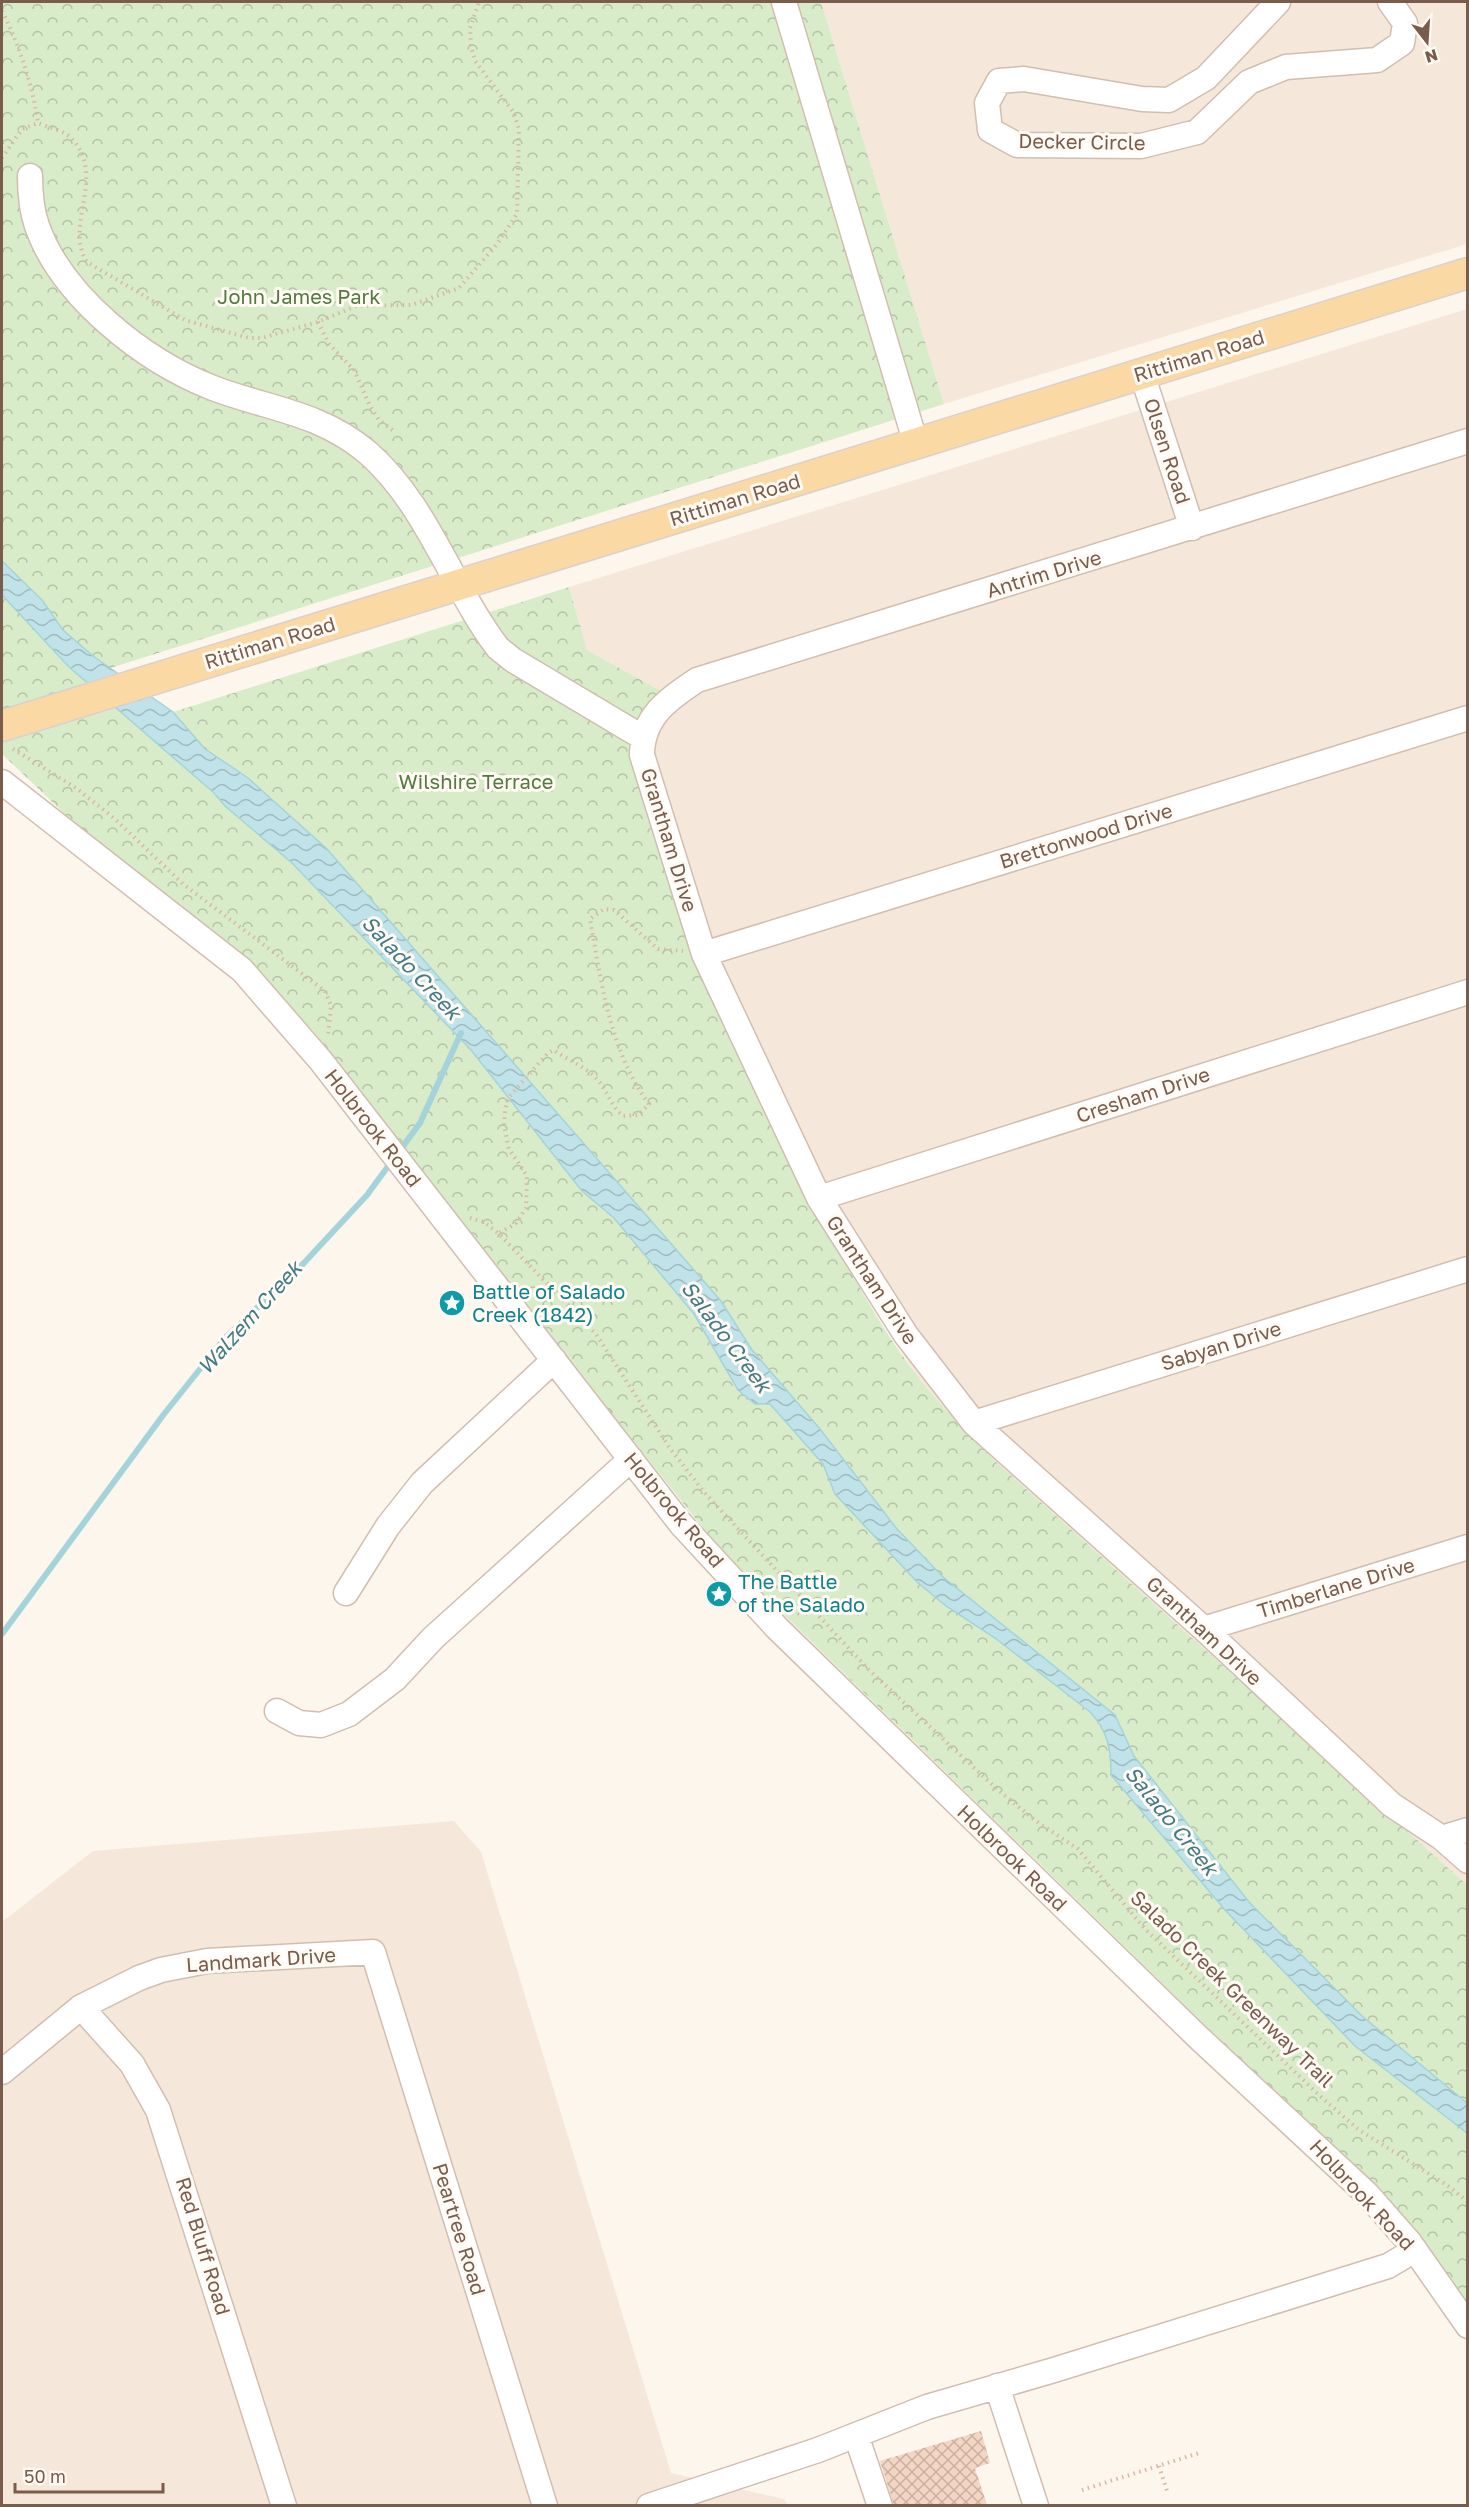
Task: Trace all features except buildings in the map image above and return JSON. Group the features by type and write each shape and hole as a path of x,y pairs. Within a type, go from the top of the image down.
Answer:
{"main road":[{"name":"Rittiman Road","path":"4,735 355,617 1467,273"}],"street":[{"path":"784,2 916,444"},
{"name":"Decker Circle","path":"1278,2 1206,78 1169,100 1142,99 1024,79 999,81 987,103 990,130 1017,145 1141,146 1197,132 1249,82 1286,67 1377,60 1389,52 1402,43 1405,23 1390,2"},
{"path":"30,176 30,202 44,244 70,281 104,319 157,360 203,383 314,418 367,453 403,489 498,648 513,660 642,737"},
{"name":"Olsen Road","path":"1142,374 1192,528"},
{"name":"Antrim Drive","path":"642,737 661,708 698,681 1467,441"},
{"name":"Brettonwood Drive","path":"704,954 1467,718"},
{"name":"Grantham Drive","path":"642,737 642,755 704,954 819,1197 906,1335 974,1423 1204,1629 1392,1805 1442,1838 1467,1861"},
{"name":"Holbrook Road","path":"2,782 243,970 289,1021 357,1105 681,1524 777,1628 1200,2039 1339,2167 1415,2250 1467,2326"},
{"name":"Cresham Drive","path":"819,1197 1467,992"},
{"name":"Sabyan Drive","path":"974,1423 1467,1269"},
{"path":"346,1593 388,1526 422,1483 554,1360"},
{"path":"277,1712 299,1723 321,1725 349,1714 395,1679 434,1638 631,1459"},
{"name":"Timberlane Drive","path":"1204,1629 1467,1547"},
{"path":"1442,1838 1467,1830"},
{"name":"Landmark Drive","path":"2,2072 81,2007 139,1978 184,1964 374,1953"},
{"name":"Peartree Road","path":"374,1953 545,2505"},
{"name":"Red Bluff Road","path":"81,2007 132,2064 158,2110 284,2505"},
{"path":"649,2505 818,2450 927,2407 1388,2266 1415,2250"},
{"path":"997,2386 1036,2505"},
{"path":"856,2435 880,2505"}],"path":[{"path":"2,158 22,129 38,123 71,137 82,156 88,181 79,236 80,251 87,262 185,320 249,338 262,338 318,322 356,306 411,305 459,288 497,244 517,214 519,129 514,113 475,61 470,28 479,2"},
{"path":"2,11 17,41 33,92 38,123"},
{"path":"318,322 329,344 354,370 379,420 395,432"},
{"path":"4,735 115,819 183,884 325,991 331,1006 327,1035 330,1045"},
{"path":"499,1233 516,1223 526,1208 526,1176 509,1149 505,1137 505,1110 509,1097 548,1053 554,1050 597,1079 613,1107 623,1116 638,1114 649,1104 620,1047 604,995 590,919 604,909 614,910 658,949 704,954"},
{"name":"Salado Creek Greenway Trail","path":"467,1217 484,1222 499,1233 596,1334 669,1447 703,1491 869,1670 998,1790 1036,1821 1078,1849 1145,1929 1320,2096 1359,2130 1447,2186 1467,2202"},
{"path":"1082,2490 1199,2453"},
{"path":"1159,2466 1168,2494"}],"shaded area":[{"path":"821,2 1467,2 1467,244 944,404"},
{"path":"1467,309 1467,1885 996,1462 950,1416 915,1373 845,1262 675,900 635,781 626,735 661,691 587,650 569,587"},
{"path":"454,1821 481,1852 671,2473 784,2499 788,2505 2,2506 2,1922 93,1851"}],"green space":[{"name":"John James Park","path":"2,2 821,2 944,404 82,677 292,863 471,1050 582,1191 614,1218 694,1314 738,1390 755,1403 770,1404 823,1464 835,1494 917,1582 946,1606 995,1638 1089,1712 1100,1726 1107,1741 1111,1775 1355,2046 1467,2133 1467,2313 1347,2163 779,1610 707,1533 548,1334 314,1032 248,962 88,836 2,754"},
{"name":"Wilshire Terrace","path":"569,587 587,650 661,691 626,735 648,821 695,942 826,1222 867,1301 891,1338 935,1397 996,1462 1467,1885 1467,2103 1362,2016 1249,1902 1134,1756 1115,1715 943,1577 897,1529 820,1429 752,1350 721,1301 327,849 248,778 205,749 173,712"}],"water":[{"name":"Salado Creek","path":"2,561 42,600 63,630 93,656 173,712 205,749 248,778 327,849 721,1301 752,1350 820,1429 897,1529 943,1577 1115,1715 1134,1756 1249,1902 1362,2016 1467,2103 1467,2133 1355,2046 1225,1910 1111,1775 1105,1733 1090,1712 995,1638 946,1606 917,1582 835,1494 823,1464 770,1404 755,1404 738,1390 694,1314 614,1218 582,1191 471,1050 292,863 69,667 2,595"}],"waterway":[{"name":"Walzem Creek","path":"398,1153 420,1123 461,1033"},
{"name":"Walzem Creek","path":"2,1634 164,1414 224,1339 303,1264 367,1195 392,1161"}],"place":[{"name":"Battle of Salado Creek (1842)","path":"452,1303"},
{"name":"The Battle of the Salado","path":"719,1594"}]}
